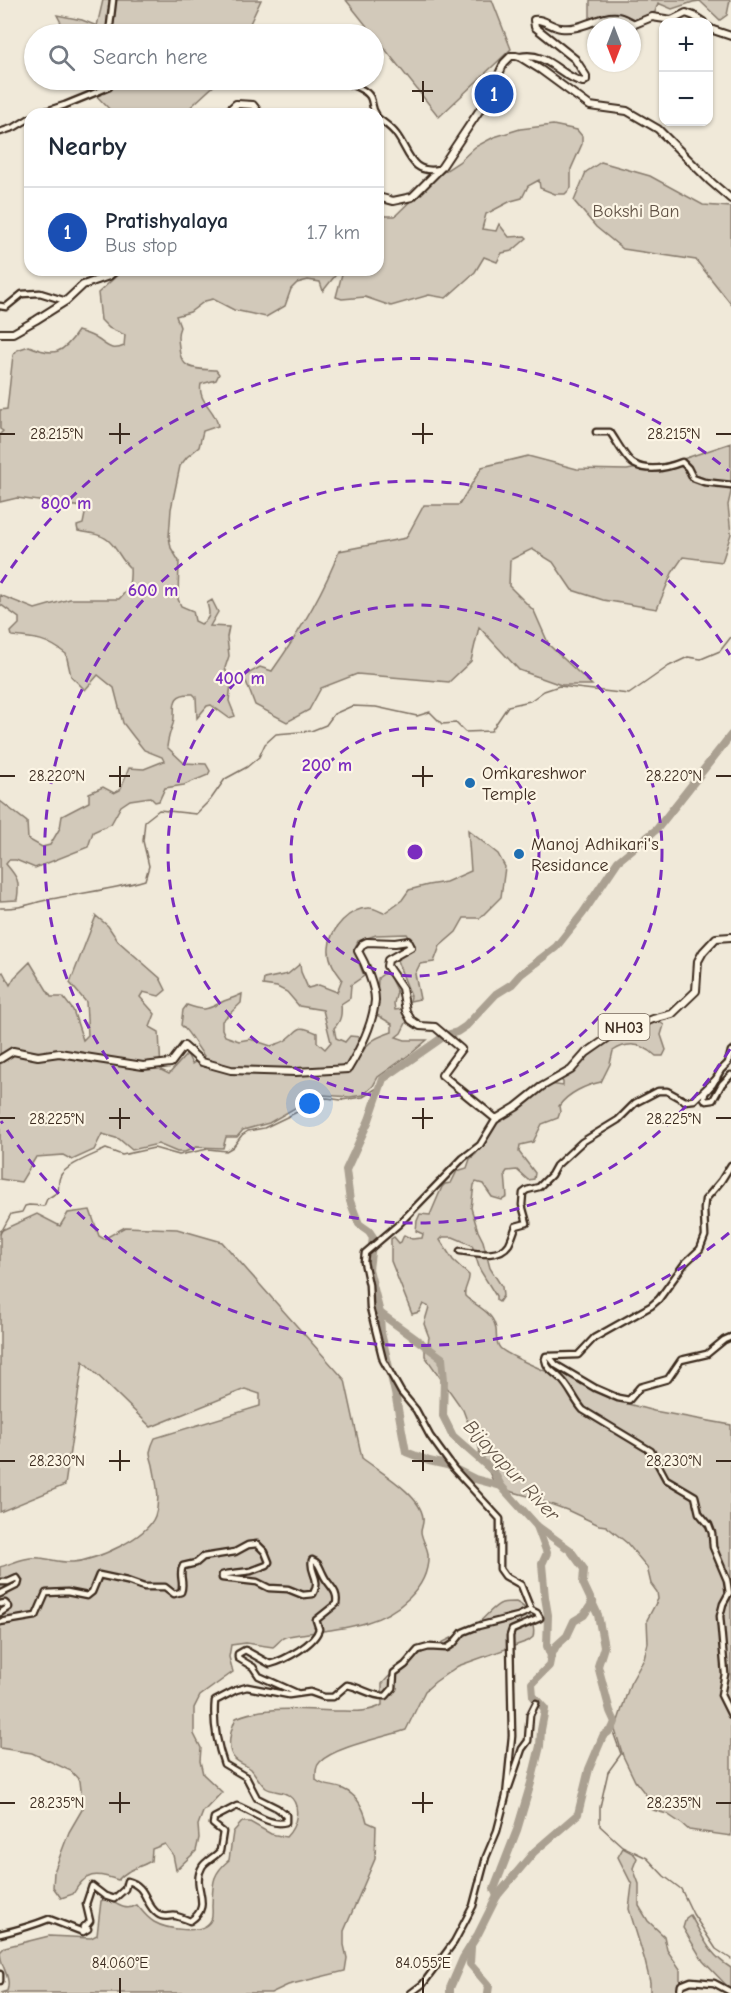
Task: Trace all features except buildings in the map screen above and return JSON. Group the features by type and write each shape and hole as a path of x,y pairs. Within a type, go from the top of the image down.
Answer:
{"main road":[{"path":"676,18 686,13 697,18"},
{"path":"384,199 393,201 412,197 441,168 489,96 504,63 511,57 527,55 547,61 568,76 583,82 586,80 586,76 575,59 535,27 534,20 541,20 561,28 574,28 611,17 621,18 634,24 652,16 662,18"},
{"path":"713,30 731,36"},
{"path":"520,57 590,106 627,111 658,129 731,199"},
{"path":"232,108 236,104 253,105 255,108"},
{"path":"0,333 13,333 66,302 83,285 109,276"},
{"name":"NH03","path":"496,1119 516,1107 541,1087 567,1073 586,1053 627,1025 641,1024 672,1014 696,991 698,965 703,952 716,938 731,937"},
{"path":"0,1059 12,1051 38,1056 59,1053 143,1066 171,1063 184,1047 202,1062 231,1070 296,1072 348,1070 370,1024 375,998 366,965 358,951 367,942 395,943 408,940 411,946 388,960 387,966 402,988 406,1011 411,1020 420,1026 438,1029 460,1047 461,1049 442,1075 496,1119"}],"street":[{"path":"110,24 113,0"},
{"path":"56,108 104,90"},
{"path":"361,90 368,94 372,100 372,108"},
{"path":"0,132 24,122"},
{"path":"384,123 395,132 410,161 421,168 432,170 441,168"},
{"path":"0,306 6,307 22,294 40,292 66,302"},
{"path":"596,432 610,432 632,464 652,469 669,467 682,462 693,478 715,484 731,485"},
{"path":"731,1051 728,1063 705,1093 706,1101 712,1100 731,1075"},
{"path":"460,1251 483,1255 500,1251 508,1246 516,1226 527,1223 522,1205 523,1193 539,1187 556,1166 582,1142 618,1120 634,1103 658,1091 667,1091 685,1101 694,1100 717,1078"},
{"path":"496,1119 480,1144 463,1158 399,1224 365,1253 364,1263 369,1285 370,1308 383,1360 430,1436 458,1474 500,1519 500,1569 505,1576 521,1585 531,1610 540,1618 512,1630 510,1636 512,1736 506,1796"},
{"path":"731,1165 705,1200 705,1236 700,1249 685,1263 660,1299 594,1338 578,1354 545,1358 547,1368 568,1386 575,1402 583,1410 651,1451 666,1479 695,1496 699,1513 710,1525 713,1547 727,1580 729,1593 720,1617 725,1674 721,1695 731,1716"},
{"path":"549,1356 556,1365 595,1388 629,1400 640,1388 668,1379 681,1360 707,1354 731,1337"},
{"path":"0,1622 36,1616 46,1593 68,1592 87,1596 93,1592 99,1575 144,1587 165,1587 174,1594 178,1594 183,1587 180,1572 183,1566 196,1563 203,1557 235,1552 248,1545 257,1544 268,1558 267,1565 222,1575 222,1578 257,1582 269,1588 288,1589 308,1596 313,1594 317,1586 317,1579 311,1566 312,1560 315,1560 336,1593 336,1604 316,1620 319,1629 316,1637 288,1657 270,1664 245,1650 238,1654 238,1658 253,1667 259,1676 300,1694"},
{"path":"0,1582 8,1582 17,1578 19,1581 13,1589 0,1594"},
{"path":"0,1605 5,1603 9,1607 0,1612"},
{"path":"0,1934 27,1925 40,1924 50,1919 83,1932 88,1929 83,1927 90,1921 86,1904 92,1886 105,1896 114,1899 125,1889 127,1881 135,1883 146,1895 152,1909 159,1916 176,1916 190,1920 194,1918 203,1900 198,1877 202,1865 220,1851 223,1832 213,1824 214,1818 237,1806 253,1815 280,1824 286,1822 286,1815 257,1798 246,1777 224,1764 217,1746 215,1701 247,1687 289,1695 310,1692 333,1696 347,1685 355,1686 377,1697 386,1696 393,1688 394,1673 405,1665 418,1650 429,1647 447,1648 463,1632 531,1610"},
{"path":"411,1993 423,1984 454,1942 473,1906 506,1796 522,1749 528,1741 530,1715 536,1703"},
{"path":"0,1974 0,1981"},
{"path":"680,1993 681,1985 691,1981 718,1984 731,1992"}],"green space":[{"path":"103,0 261,0 250,24 97,24"},
{"path":"346,0 492,0 511,49 439,117 384,48 384,24 365,24"},
{"path":"590,0 730,0 727,15 720,20 700,1 672,9 658,3 655,12 641,18 621,16 590,18"},
{"path":"57,15 92,24 62,24"},
{"path":"91,90 209,90 190,108 108,108"},
{"path":"553,125 577,130 582,136 582,144 571,169 571,188 565,194 555,194 540,188 539,180 528,186 522,198 486,214 482,229 496,231 499,224 509,237 525,236 527,238 512,251 502,253 497,262 484,257 475,272 446,298 429,295 391,306 365,297 342,299 336,297 341,276 384,276 384,215 395,216 434,178 459,162 475,147 494,137 520,129"},
{"name":"Bokshi Ban","path":"601,162 650,176 703,205 731,207 731,304 696,260 623,249 596,227 574,201 586,172"},
{"path":"116,276 335,276 323,291 320,282 308,280 297,283 291,289 285,306 266,317 234,310 213,299 205,301 190,312 176,316 180,327 178,339 183,361 191,367 216,370 219,374 216,380 201,384 200,390 218,426 203,431 199,447 180,466 171,509 169,537 171,548 179,561 178,599 181,606 193,611 195,621 201,624 208,617 207,603 212,600 218,612 210,626 229,627 227,637 229,656 225,668 231,684 229,701 235,716 229,718 211,705 207,706 197,718 196,697 193,694 179,696 175,703 167,747 184,763 206,764 210,771 208,775 184,785 165,788 159,801 155,802 150,797 130,800 121,806 111,824 93,832 88,847 35,868 16,860 9,860 6,864 16,877 18,884 17,900 0,901 0,801 27,822 28,839 42,847 50,845 60,828 62,816 89,802 89,793 103,787 114,793 120,790 129,768 144,769 164,761 162,757 144,750 123,723 114,688 98,675 85,690 71,676 66,654 41,640 12,636 11,632 19,624 19,618 0,604 0,595 35,609 70,599 119,599 129,585 130,568 113,545 103,537 78,531 77,526 83,524 85,514 82,507 17,498 0,502 0,434 3,431 0,429 0,410 7,409 13,355 17,350 29,346 45,352 57,351 68,345 78,331 93,336 112,348 124,346 125,335 109,328 101,320 98,293"},
{"path":"731,443 731,492 728,505 731,534 722,562 683,557 672,573 657,609 603,600 572,590 553,562 532,549 510,560 509,586 534,611 549,645 592,685 561,685 519,670 479,627 471,661 449,682 357,674 321,688 309,710 287,722 255,705 244,676 260,667 272,671 310,613 339,551 406,538 424,505 459,505 482,467 528,456 577,469 627,470 677,461"},
{"path":"468,830 498,854 505,867 501,897 480,918 464,918 456,932 440,946 434,962 420,964 415,974 420,999 410,1001 411,996 396,958 411,951 415,945 407,934 376,935 358,941 354,950 364,976 351,985 350,998 341,1004 341,1017 334,1028 336,1038 345,1042 350,1036 360,1037 356,1046 362,1053 374,1040 392,1032 392,1024 377,1015 376,1010 378,978 387,971 397,992 395,1010 402,1009 408,1019 401,1033 396,1037 405,1040 427,1040 378,1077 373,1086 363,1095 310,1097 269,1123 243,1130 237,1137 226,1137 223,1148 196,1147 185,1152 177,1152 158,1144 132,1150 119,1139 102,1134 94,1150 72,1160 63,1155 36,1157 21,1182 0,1179 0,974 3,972 10,985 30,962 51,997 63,997 73,1010 83,1040 88,1035 86,1002 70,983 96,916 108,926 118,941 160,978 166,990 159,996 143,992 140,997 155,1014 150,1027 159,1032 161,1070 169,1074 187,1054 192,1064 204,1056 181,1025 183,1010 187,1005 207,1009 242,994 241,1003 222,1021 225,1036 239,1041 250,1039 271,1046 284,1041 302,1028 317,1033 317,1042 325,1049 331,1042 323,1010 299,1006 287,992 277,987 263,985 264,979 288,974 300,964 308,988 319,985 337,992 342,979 332,965 329,948 333,934 342,920 355,911 363,909 370,908 384,913 402,900 409,890 446,882 471,871"},
{"path":"658,1021 664,1025 661,1035 666,1050 663,1056 656,1056 635,1045 624,1046 613,1051 610,1064 601,1082 572,1093 559,1106 558,1118 542,1124 533,1142 520,1145 519,1152 535,1173 534,1179 528,1180 517,1170 507,1171 505,1174 507,1197 502,1200 492,1197 483,1184 476,1182 474,1185 471,1208 490,1268 502,1287 503,1296 499,1302 480,1270 472,1245 453,1237 443,1237 440,1240 453,1260 469,1275 465,1296 493,1320 497,1343 503,1351 555,1375 556,1369 563,1371 590,1388 628,1404 731,1425 731,1836 689,1830 667,1814 653,1810 623,1756 615,1730 630,1684 644,1659 648,1643 647,1620 658,1599 647,1567 627,1543 606,1526 528,1496 502,1489 494,1483 489,1472 481,1464 484,1457 480,1454 478,1441 463,1410 425,1356 429,1337 424,1324 429,1307 423,1304 419,1312 412,1314 391,1261 391,1239 394,1237 399,1243 404,1235 412,1239 422,1238 423,1234 416,1231 420,1214 430,1215 442,1187 451,1183 457,1171 467,1168 470,1159 476,1154 496,1122 550,1084 563,1086 562,1077 620,1032"},
{"path":"90,1210 99,1236 104,1239 125,1227 177,1229 222,1242 345,1380 362,1458 408,1493 421,1509 423,1522 421,1532 428,1554 427,1567 417,1589 399,1606 377,1619 349,1627 287,1636 273,1647 246,1643 231,1645 229,1657 233,1672 200,1696 194,1708 194,1734 201,1748 200,1761 203,1774 222,1792 203,1812 198,1825 199,1838 196,1851 176,1870 173,1855 165,1844 152,1849 151,1861 130,1871 118,1880 92,1876 82,1881 73,1894 61,1898 53,1887 54,1872 69,1832 83,1808 80,1781 71,1771 32,1753 0,1748 0,1567 30,1558 69,1562 83,1560 132,1540 150,1524 157,1510 157,1490 150,1452 155,1438 260,1406 260,1394 245,1389 151,1427 83,1361 65,1485 0,1512 0,1231 37,1214 60,1226 68,1213"},
{"path":"516,1602 525,1608 530,1616 533,1637 528,1641 458,1666 435,1682 425,1691 406,1730 336,1752 317,1766 316,1780 322,1784 343,1789 352,1795 362,1807 367,1822 376,1826 375,1859 344,1931 347,1958 345,1971 288,1985 271,1993 0,1993 7,1991 8,1986 0,1952 5,1947 49,1936 91,1938 97,1935 101,1901 106,1898 117,1905 129,1908 137,1905 151,1920 167,1927 193,1930 207,1925 212,1917 214,1880 219,1870 229,1860 233,1832 242,1822 250,1822 271,1834 286,1837 295,1822 297,1810 293,1799 288,1795 266,1788 251,1769 232,1755 230,1739 236,1718 273,1710 354,1711 377,1708 382,1705 382,1684 403,1665 477,1624 499,1604"},
{"path":"623,1848 637,1858 633,1868 639,1884 639,1906 648,1921 664,1936 667,1950 680,1969 680,1986 687,1993 650,1993 645,1961 629,1909 632,1885 618,1857"},
{"path":"690,1915 711,1950 731,1968 731,1990 703,1961 683,1928 686,1918"}],"waterway":[{"path":"0,908 20,907 145,880 149,866 143,841 145,821 159,810 196,814 211,799 225,779 247,767 259,757 265,744 276,734 311,731 326,725 334,714 352,706 376,707 417,716 430,712 442,724 456,723 465,732 491,731 508,706 530,701 544,691 559,686 629,694 669,666 688,657 701,659 720,651 731,637"},
{"name":"Bijayapur River","path":"450,1993 463,1958 497,1896 534,1852 578,1814 589,1769 603,1736 612,1729 615,1722 598,1666 604,1647 598,1615 583,1583 584,1569 570,1550 537,1526 501,1486 494,1472 453,1436 443,1416 442,1358 380,1313 369,1269 373,1237 359,1224 350,1201 346,1170 369,1120 383,1079 446,1035 466,1026 496,994 512,984 521,974 556,947 583,913 618,861 657,829 731,735"},
{"path":"0,1234 11,1214 22,1212 25,1206 29,1205 44,1206 47,1199 58,1192 62,1173 80,1161 106,1149 122,1155 154,1148 179,1155 208,1149 226,1151 248,1131 264,1128 289,1116 305,1108 314,1099 341,1100 363,1097 377,1088 383,1079"},
{"path":"380,1313 381,1333 406,1452 447,1465 475,1479 501,1486"},
{"path":"537,1526 547,1553 542,1564 548,1615 547,1646 551,1656"},
{"path":"497,1896 494,1889 517,1830 540,1746 545,1709 533,1696 532,1683 549,1666 556,1646 567,1636 574,1621 584,1615 593,1602"},
{"path":"612,1729 621,1754 608,1772 600,1807 600,1826 622,1846 647,1858 664,1876 681,1889 693,1914 716,1949 731,1959"},
{"path":"471,1947 470,1964 489,1986 488,1993"}],"place":[{"name":"Pratishyalaya","path":"494,94"},
{"name":"Omkareshwor Temple","path":"470,783"},
{"name":"Manoj Adhikari's Residance","path":"519,854"}]}
